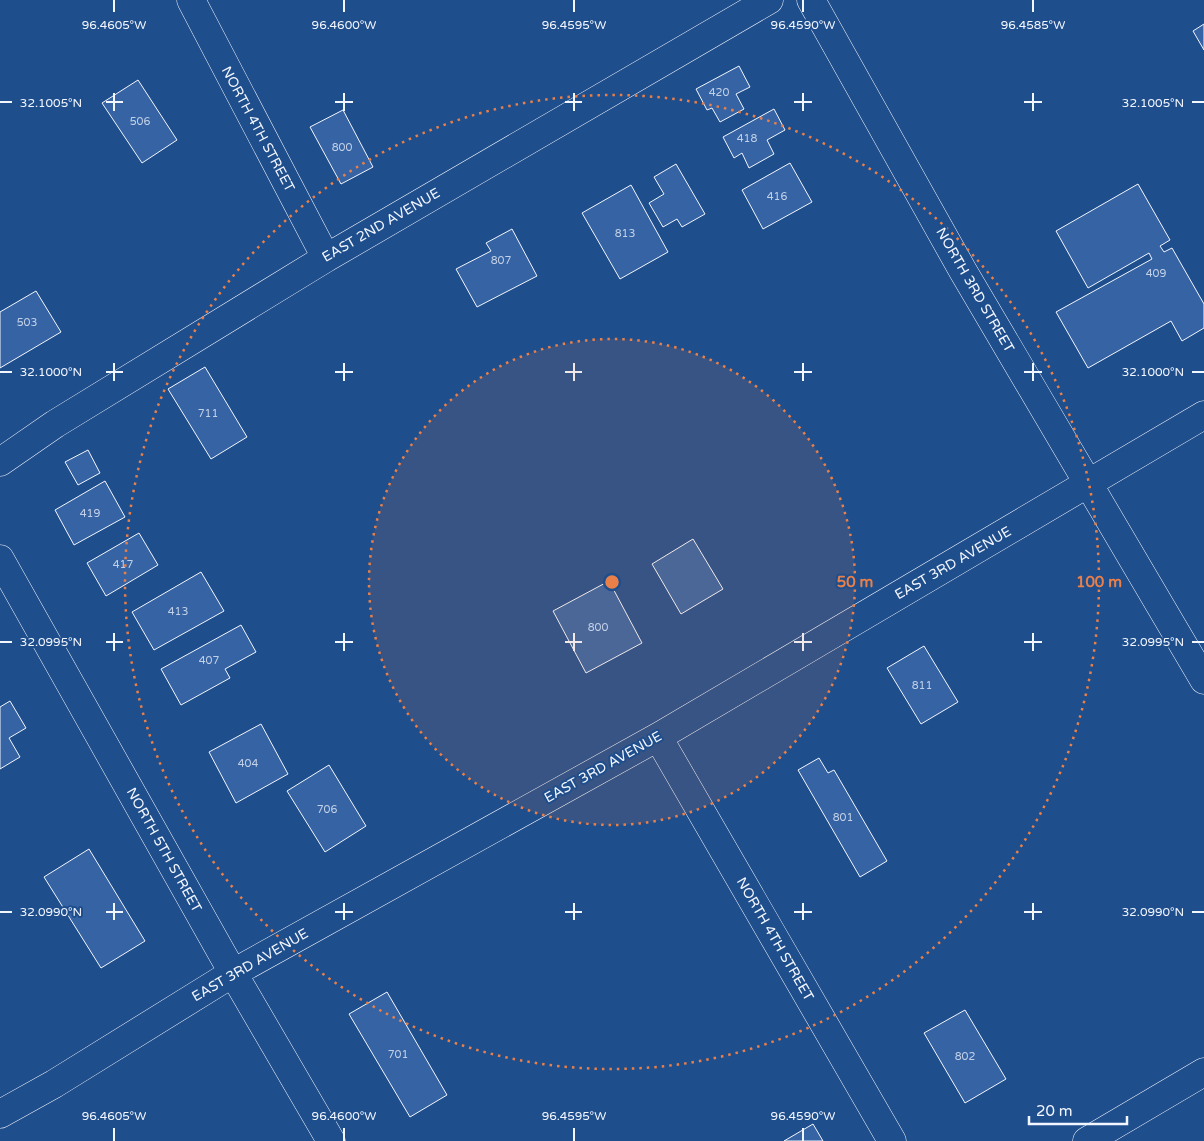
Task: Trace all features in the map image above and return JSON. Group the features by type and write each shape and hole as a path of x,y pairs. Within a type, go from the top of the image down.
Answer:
{"street":[{"name":"NORTH 4TH STREET","path":"191,0 326,258"},
{"name":"EAST 2ND AVENUE","path":"0,462 54,424 326,258 769,0"},
{"name":"NORTH 3RD STREET","path":"811,0 963,271 1204,680"},
{"name":"EAST 3RD AVENUE","path":"0,1114 54,1084 233,973 658,737 1204,415"},
{"name":"NORTH 5TH STREET","path":"0,559 233,973 331,1141"},
{"name":"NORTH 4TH STREET","path":"658,737 892,1141"},
{"path":"1087,1141 1204,1072"}],"building":[{"path":"1204,24 1204,50 1193,31"},
{"path":"739,66 750,87 736,94 744,109 720,122 712,108 707,110 696,89"},
{"path":"138,80 177,140 142,163 102,103"},
{"path":"774,109 785,130 767,140 774,154 749,168 742,153 734,158 723,137"},
{"path":"343,110 373,167 341,184 310,127"},
{"path":"790,163 812,202 763,229 742,190"},
{"path":"676,164 705,214 682,227 677,219 663,227 649,203 664,194 654,177"},
{"path":"1138,184 1170,240 1160,246 1164,252 1172,248 1204,304 1204,328 1182,341 1171,321 1088,368 1056,312 1152,259 1149,253 1088,288 1056,231"},
{"path":"631,185 668,252 620,279 582,213"},
{"path":"512,229 537,276 477,307 456,269 491,251 486,243"},
{"path":"36,291 61,332 0,368 0,312"},
{"path":"205,367 247,437 211,459 168,389"},
{"path":"88,450 100,473 78,485 65,462"},
{"path":"105,481 125,517 74,545 55,510"},
{"path":"139,533 158,565 106,596 87,563"},
{"path":"693,539 723,589 681,614 652,564"},
{"path":"201,572 224,611 154,650 132,612"},
{"path":"609,581 642,643 586,673 553,611"},
{"path":"241,625 256,652 225,669 230,678 181,705 161,669"},
{"path":"924,646 958,702 921,724 887,668"},
{"path":"10,701 26,728 9,738 20,757 0,769 0,707"},
{"path":"261,724 288,774 236,803 209,752"},
{"path":"819,758 828,773 834,770 887,861 860,877 798,770"},
{"path":"329,765 366,826 325,852 287,791"},
{"path":"89,849 145,941 101,968 44,877"},
{"path":"387,992 447,1095 410,1117 349,1014"},
{"path":"965,1010 1006,1079 965,1103 924,1033"},
{"path":"813,1124 823,1141 784,1141"}]}
